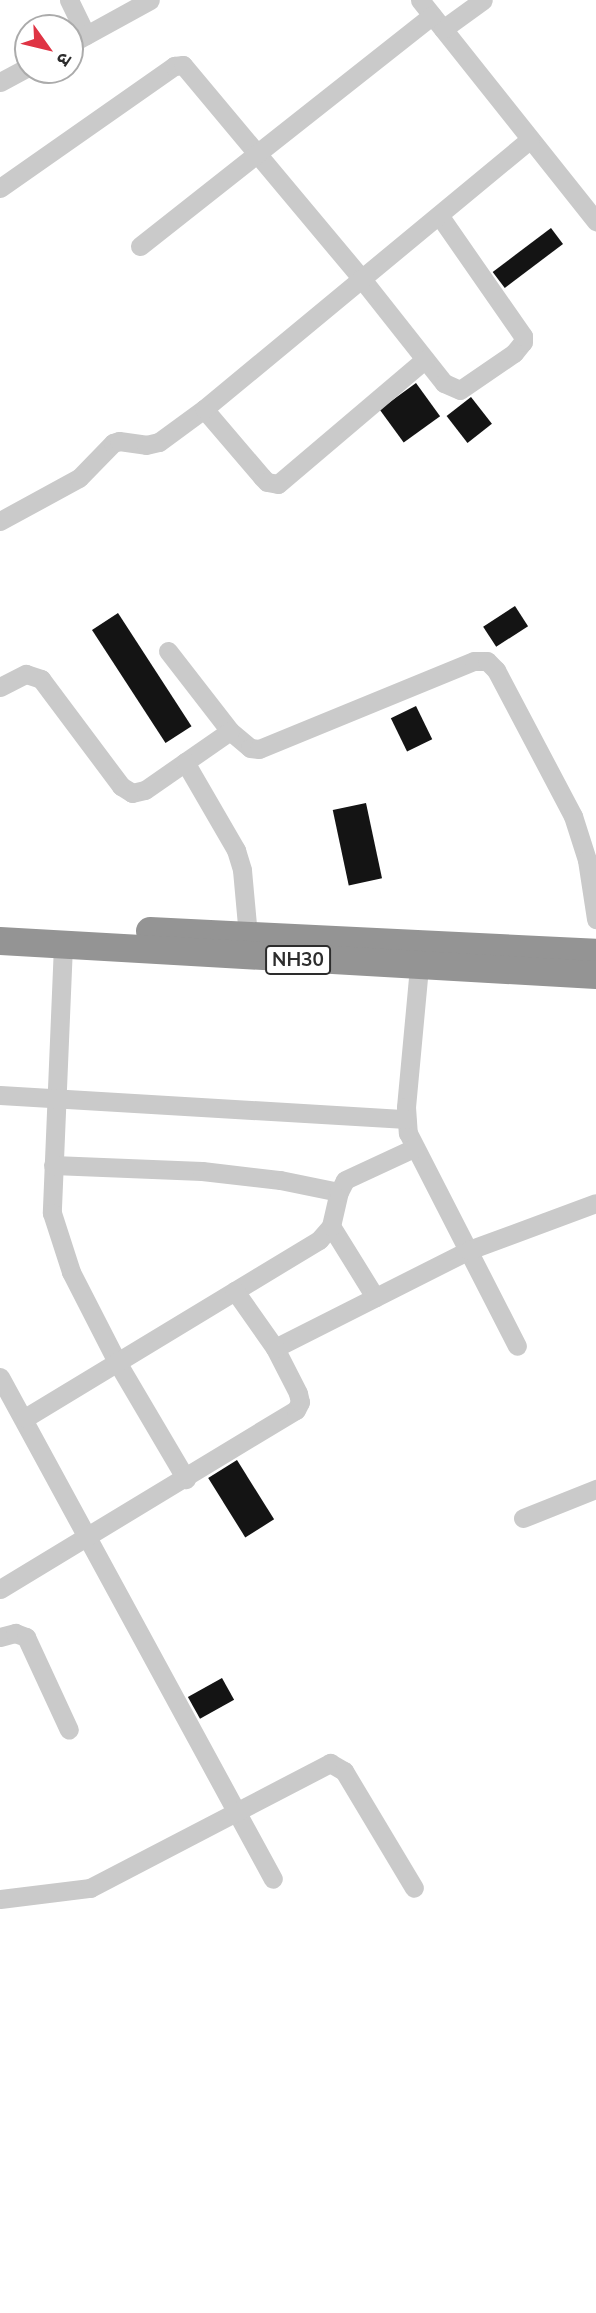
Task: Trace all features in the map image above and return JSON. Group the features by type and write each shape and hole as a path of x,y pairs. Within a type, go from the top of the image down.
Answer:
{"highway":[{"name":"NH30","path":"0,923 596,953"},
{"name":"NH30","path":"0,941 596,975"}],"street":[{"path":"84,37 150,0"},
{"path":"140,247 432,15 483,0"},
{"path":"432,15 596,221"},
{"path":"0,188 179,65 190,71 444,383 460,390 514,353 523,342 520,329 439,215"},
{"path":"0,521 79,478 113,443 119,441 152,445 204,410 530,139"},
{"path":"204,410 267,482 278,484 425,359"},
{"path":"168,651 230,731 250,748 270,747 474,661 487,661 496,670 573,816 587,860 596,919"},
{"path":"0,687 26,674 41,678 121,786 132,793 145,790 230,731"},
{"path":"185,762 236,850 242,870 248,936"},
{"path":"63,945 52,1213 71,1272 117,1362 186,1479"},
{"path":"419,967 406,1119 414,1148 517,1346"},
{"path":"0,1095 406,1119"},
{"path":"25,1418 319,1240 331,1226 339,1192 352,1176 414,1148"},
{"path":"53,1165 202,1171 280,1180 339,1192"},
{"path":"275,1348 469,1250 596,1203"},
{"path":"331,1226 375,1297"},
{"path":"0,1589 87,1539 296,1410 300,1398 275,1348 235,1291"},
{"path":"0,1377 25,1418 87,1539 273,1879"},
{"path":"523,1518 596,1489"},
{"path":"0,1637 15,1633 26,1637 69,1730"},
{"path":"0,1899 90,1888 323,1764 335,1764 344,1771 414,1888"}],"building":[{"path":"551,228 563,244 505,288 493,272"},
{"path":"416,383 440,416 404,443 380,409"},
{"path":"471,397 492,424 468,443 447,416"},
{"path":"515,606 528,626 496,647 483,627"},
{"path":"118,613 192,726 166,743 92,630"},
{"path":"416,706 432,739 407,752 391,718"},
{"path":"366,803 382,878 349,885 333,810"},
{"path":"237,1460 274,1519 245,1537 208,1478"},
{"path":"222,1678 234,1700 200,1719 188,1697"}]}
